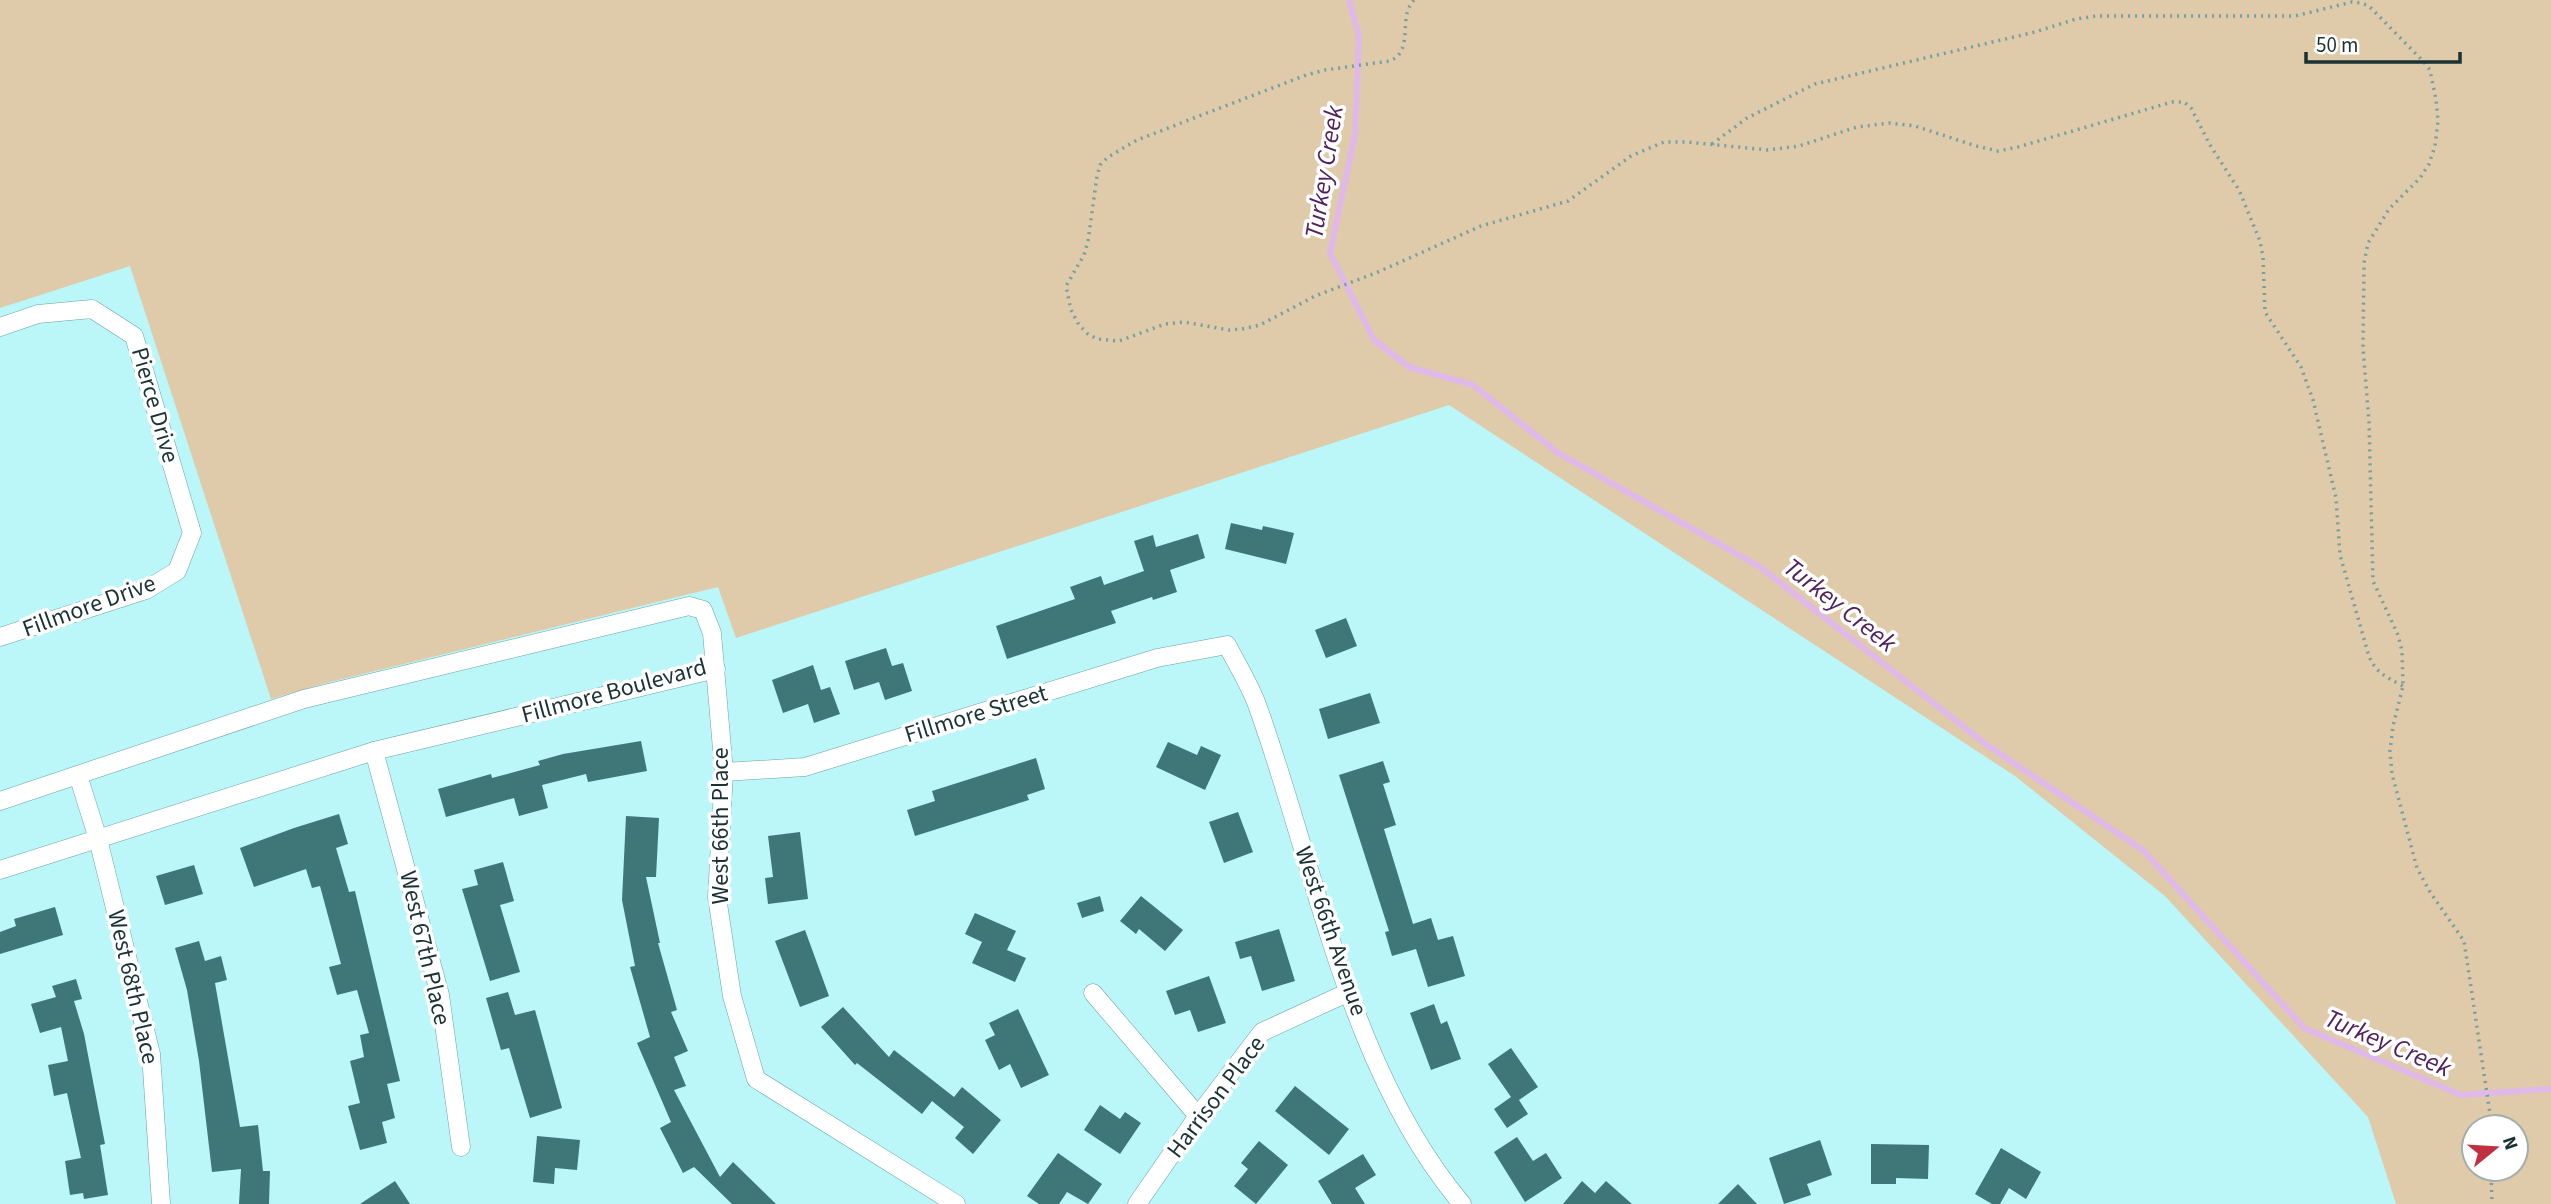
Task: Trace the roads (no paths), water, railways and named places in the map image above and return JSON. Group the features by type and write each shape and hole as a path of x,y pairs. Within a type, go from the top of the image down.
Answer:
{"street":[{"name":"Pierce Drive","path":"0,327 38,314 92,309 134,336 192,533"},
{"name":"Fillmore Drive","path":"0,637 146,590 177,571 192,533"},
{"name":"Fillmore Boulevard","path":"0,801 304,699 689,606 703,610 712,633 716,669 374,751 0,870"},
{"name":"Fillmore Street","path":"724,772 805,767 1157,658 1227,645"},
{"name":"West 66th Avenue","path":"1227,645 1255,699 1349,992 1384,1079 1420,1145 1462,1204"},
{"name":"West 66th Place","path":"716,669 724,772 717,897 732,996 756,1079 935,1198 956,1204"},
{"name":"West 67th Place","path":"374,751 440,995 461,1147"},
{"name":"West 68th Place","path":"78,775 98,839 151,1054 161,1204"},
{"name":"Harrison Place","path":"1137,1204 1198,1116 1262,1032 1349,992"},
{"path":"1093,993 1198,1116"}],"waterway":[{"name":"Turkey Creek","path":"1349,0 1359,36 1355,134 1330,253 1374,340 1409,367 1473,385 1558,453 1760,567 1987,745 2144,851 2304,1028 2461,1095 2551,1089"}]}
